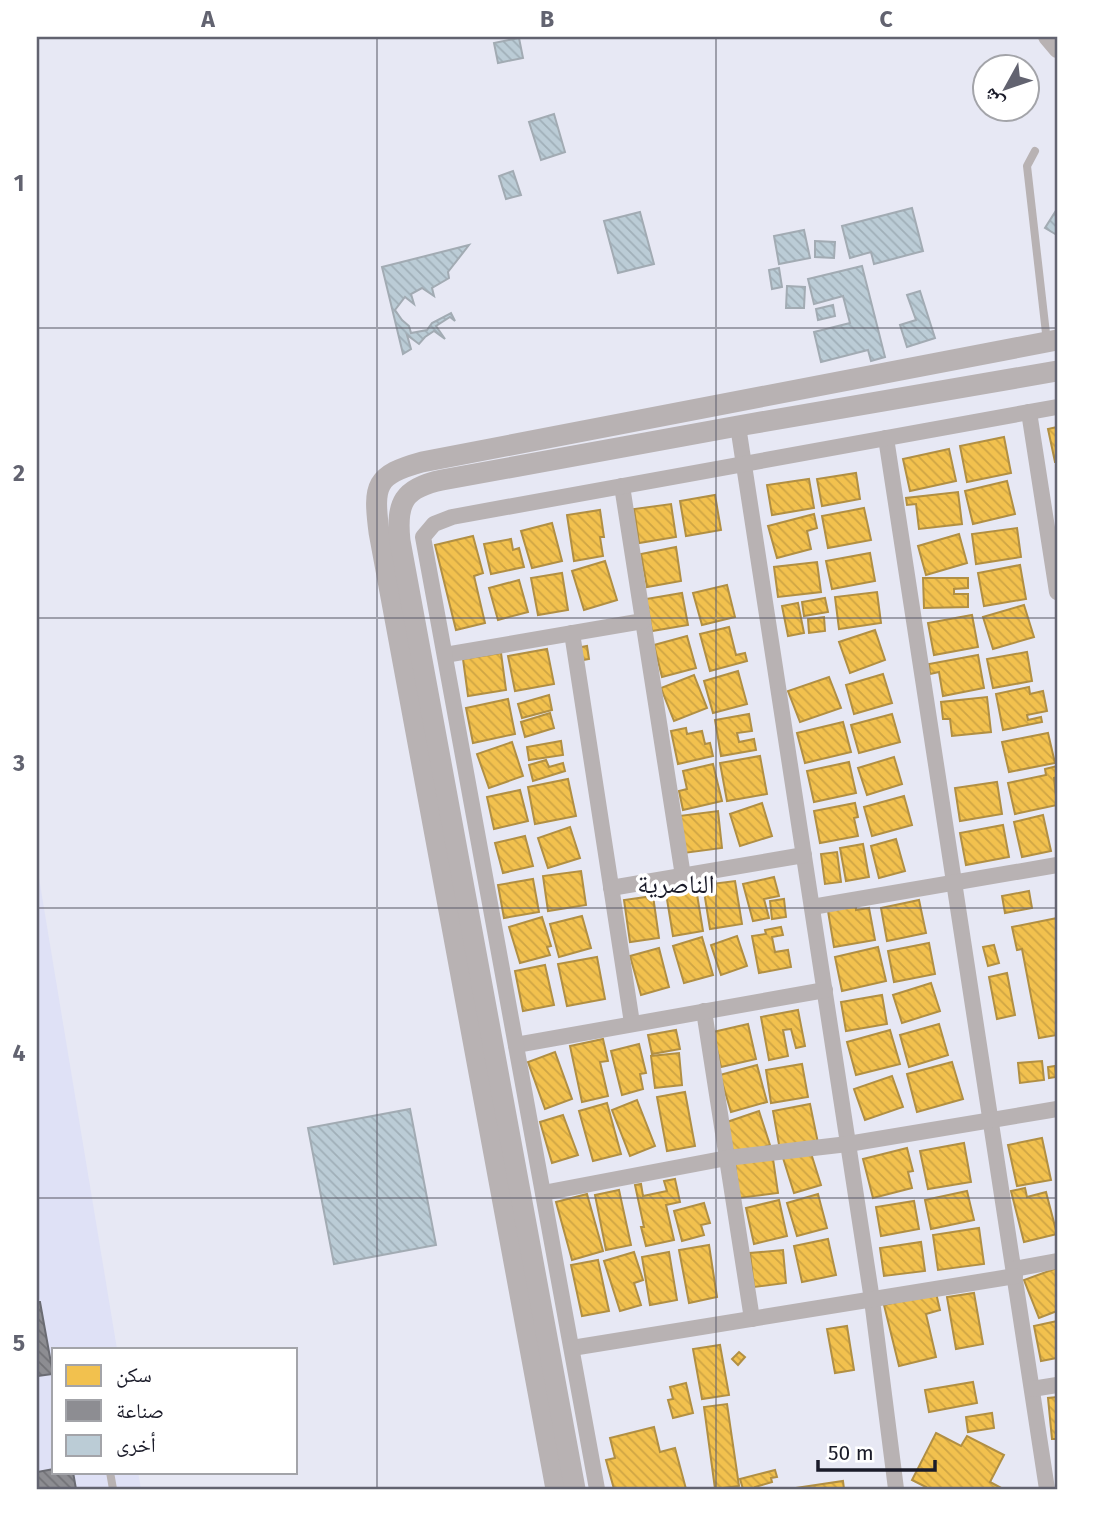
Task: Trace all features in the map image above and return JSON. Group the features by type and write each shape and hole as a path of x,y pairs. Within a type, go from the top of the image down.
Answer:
{"street":[{"path":"1046,37 1057,50"},
{"path":"556,1489 379,532 376,508 379,486 384,478 392,473 422,462 1052,341"},
{"path":"575,1489 400,541 399,511 402,502 407,495 428,483 1057,371"},
{"path":"597,1489 423,537 434,524 452,517 1057,407"},
{"path":"1029,412 1057,592"},
{"path":"738,426 872,1300 896,1489"},
{"path":"886,438 1047,1489"},
{"path":"622,486 683,876"},
{"path":"445,655 643,621"},
{"path":"572,633 632,1023"},
{"path":"611,888 804,855"},
{"path":"812,907 1057,865"},
{"path":"516,1045 825,990"},
{"path":"704,1011 752,1319"},
{"path":"543,1193 727,1158 848,1144 1057,1109"},
{"path":"572,1348 872,1300 1057,1261"},
{"path":"1032,1389 1057,1385"}],"lane":[{"path":"1035,151 1027,166 1052,341"}],"shaded area":[{"path":"37,866 117,1348 52,1348 52,1474 138,1474 141,1489 37,1489"}],"building: سكن":[{"path":"1057,427 1057,462 1055,462 1048,429"},
{"path":"1004,437 1011,473 967,482 960,446"},
{"path":"949,449 956,481 910,491 903,459"},
{"path":"856,473 860,499 822,506 817,479"},
{"path":"809,479 814,508 772,515 767,485"},
{"path":"1007,481 1015,514 973,524 965,491"},
{"path":"958,492 962,524 919,529 916,504 907,505 906,498"},
{"path":"715,495 721,530 686,536 680,501"},
{"path":"671,504 676,537 639,543 634,509"},
{"path":"864,508 871,540 828,548 822,516"},
{"path":"600,510 604,537 600,537 603,556 574,561 567,515"},
{"path":"814,514 817,528 807,531 811,549 777,558 768,526"},
{"path":"552,523 562,561 532,568 521,531"},
{"path":"1017,528 1021,557 976,564 972,534"},
{"path":"959,534 967,563 926,575 918,546"},
{"path":"473,536 483,573 474,576 485,623 456,630 435,545"},
{"path":"511,539 513,550 519,548 524,567 491,574 484,544"},
{"path":"676,547 681,581 647,587 641,554"},
{"path":"870,553 875,581 832,589 826,561"},
{"path":"605,561 617,600 584,610 572,571"},
{"path":"817,562 821,592 778,597 774,567"},
{"path":"1020,565 1026,599 984,606 978,573"},
{"path":"562,573 568,610 538,615 531,578"},
{"path":"923,578 968,578 968,588 954,589 954,594 968,594 968,607 924,608"},
{"path":"519,580 528,612 498,620 489,588"},
{"path":"727,585 735,617 702,625 693,593"},
{"path":"877,592 881,623 839,629 835,597"},
{"path":"682,593 688,625 652,631 646,599"},
{"path":"825,598 828,612 804,616 802,602"},
{"path":"798,603 804,633 788,636 782,606"},
{"path":"1024,605 1034,637 993,649 983,617"},
{"path":"972,615 978,647 934,655 928,623"},
{"path":"824,617 825,631 809,633 808,619"},
{"path":"729,627 736,655 745,653 747,661 710,671 700,634"},
{"path":"875,630 885,660 850,673 839,642"},
{"path":"687,636 696,668 662,677 654,645"},
{"path":"587,646 589,659 578,661 576,648"},
{"path":"547,649 554,684 515,691 508,656"},
{"path":"1027,652 1032,681 993,688 987,659"},
{"path":"501,653 506,690 468,696 463,659"},
{"path":"978,655 984,688 943,696 939,672 930,674 929,664"},
{"path":"738,671 747,704 713,713 704,681"},
{"path":"883,674 892,703 854,714 846,685"},
{"path":"694,675 707,708 674,721 661,688"},
{"path":"829,677 841,708 800,722 788,691"},
{"path":"1029,687 1030,694 1043,691 1047,711 1027,715 1028,720 1041,717 1042,722 1003,730 996,694"},
{"path":"549,695 552,710 522,718 518,704"},
{"path":"987,697 991,732 952,736 950,719 943,719 941,702"},
{"path":"508,699 515,734 473,743 466,708"},
{"path":"550,713 554,728 525,737 521,722"},
{"path":"749,714 752,731 737,733 739,742 754,739 756,750 721,756 715,720"},
{"path":"892,714 900,742 859,753 851,725"},
{"path":"843,722 851,752 805,763 797,733"},
{"path":"686,728 687,734 702,731 705,744 710,743 713,756 678,764 671,731"},
{"path":"1048,733 1055,763 1009,772 1002,742"},
{"path":"561,741 563,755 529,760 527,747"},
{"path":"512,742 523,776 489,788 477,754"},
{"path":"760,756 767,794 727,801 720,763"},
{"path":"894,757 902,784 867,795 858,768"},
{"path":"546,760 549,767 563,763 565,771 533,781 529,765"},
{"path":"849,762 856,793 814,802 807,771"},
{"path":"713,764 722,801 683,810 679,791 687,789 683,771"},
{"path":"1057,766 1057,777 1054,778 1057,805 1015,814 1008,783 1046,775 1045,769"},
{"path":"568,779 576,816 535,824 528,787"},
{"path":"997,782 1002,814 960,821 955,788"},
{"path":"520,790 528,821 494,829 487,797"},
{"path":"904,796 912,825 872,836 864,807"},
{"path":"762,803 772,836 740,846 730,814"},
{"path":"855,803 858,817 854,818 858,836 820,843 814,811"},
{"path":"718,811 722,848 684,853 679,816"},
{"path":"1043,815 1051,851 1022,857 1014,822"},
{"path":"1003,825 1009,857 966,865 960,833"},
{"path":"570,827 580,858 548,868 538,838"},
{"path":"525,836 533,866 503,873 495,843"},
{"path":"896,839 905,871 879,878 871,846"},
{"path":"863,844 869,877 846,881 840,848"},
{"path":"837,852 841,882 825,884 821,854"},
{"path":"581,871 586,905 548,911 543,876"},
{"path":"774,877 779,896 764,899 769,918 753,921 743,884"},
{"path":"533,879 539,912 504,918 498,885"},
{"path":"735,881 742,924 710,929 703,885"},
{"path":"695,882 703,931 673,936 665,887"},
{"path":"1029,891 1032,908 1005,913 1002,896"},
{"path":"653,896 659,938 630,942 624,900"},
{"path":"784,899 786,917 772,919 770,901"},
{"path":"919,900 926,933 887,941 881,908"},
{"path":"856,906 856,910 869,908 875,940 834,947 828,911"},
{"path":"582,916 591,948 559,957 550,924"},
{"path":"542,917 551,946 547,947 550,955 520,963 509,927"},
{"path":"1057,918 1057,1035 1039,1038 1022,949 1017,950 1012,927"},
{"path":"781,927 783,935 772,937 775,952 788,950 791,967 759,973 752,936 766,934 765,930"},
{"path":"737,936 747,966 721,975 711,945"},
{"path":"702,937 713,975 684,983 673,946"},
{"path":"929,943 935,974 894,982 888,951"},
{"path":"994,945 999,963 988,966 983,947"},
{"path":"878,947 886,981 842,991 835,957"},
{"path":"659,948 669,987 641,995 630,956"},
{"path":"597,957 605,999 567,1006 558,964"},
{"path":"545,965 554,1005 523,1011 515,971"},
{"path":"1007,973 1015,1015 997,1019 989,977"},
{"path":"931,983 940,1011 902,1023 893,995"},
{"path":"882,995 887,1024 846,1031 841,1002"},
{"path":"798,1010 805,1046 796,1048 791,1029 783,1030 788,1056 769,1060 761,1017"},
{"path":"748,1024 756,1059 721,1067 713,1032"},
{"path":"939,1024 948,1055 909,1067 900,1035"},
{"path":"676,1030 680,1049 652,1054 648,1035"},
{"path":"890,1030 900,1064 856,1075 847,1042"},
{"path":"603,1039 608,1061 600,1062 608,1096 582,1102 570,1046"},
{"path":"639,1044 646,1073 640,1074 643,1089 622,1095 611,1051"},
{"path":"555,1052 572,1099 545,1109 528,1062"},
{"path":"679,1053 682,1085 655,1088 651,1056"},
{"path":"1042,1061 1044,1080 1020,1083 1018,1063"},
{"path":"952,1062 963,1099 917,1112 907,1074"},
{"path":"802,1064 808,1097 771,1103 766,1070"},
{"path":"757,1065 767,1102 731,1112 720,1075"},
{"path":"1055,1066 1056,1077 1049,1078 1048,1067"},
{"path":"892,1076 903,1107 865,1120 854,1089"},
{"path":"685,1092 695,1146 667,1151 657,1097"},
{"path":"637,1100 655,1146 630,1156 612,1110"},
{"path":"607,1103 621,1154 593,1161 579,1111"},
{"path":"810,1104 818,1143 780,1150 773,1111"},
{"path":"759,1111 770,1145 735,1157 724,1123"},
{"path":"563,1115 578,1155 552,1163 540,1122"},
{"path":"1042,1138 1051,1180 1017,1186 1008,1145"},
{"path":"964,1143 971,1182 928,1189 920,1151"},
{"path":"907,1148 913,1171 908,1172 912,1188 873,1198 863,1159"},
{"path":"810,1150 821,1185 794,1193 783,1158"},
{"path":"773,1159 778,1193 739,1198 735,1163"},
{"path":"675,1179 680,1202 666,1205 674,1240 646,1246 635,1185 641,1184 643,1196 667,1191 664,1181"},
{"path":"1025,1188 1027,1197 1046,1192 1057,1234 1024,1242 1011,1191"},
{"path":"619,1190 631,1245 606,1250 595,1195"},
{"path":"967,1191 974,1220 931,1229 925,1200"},
{"path":"587,1194 603,1251 572,1260 556,1202"},
{"path":"818,1194 827,1228 797,1236 787,1203"},
{"path":"779,1200 787,1236 754,1244 746,1208"},
{"path":"914,1201 919,1229 881,1236 876,1207"},
{"path":"704,1203 710,1223 701,1225 704,1235 682,1241 674,1211"},
{"path":"979,1228 984,1264 938,1270 933,1235"},
{"path":"828,1239 836,1275 802,1282 794,1246"},
{"path":"921,1242 925,1271 884,1276 880,1248"},
{"path":"709,1245 717,1297 689,1303 679,1250"},
{"path":"783,1250 786,1283 754,1287 750,1253"},
{"path":"634,1252 643,1280 634,1283 641,1305 620,1311 604,1261"},
{"path":"669,1252 677,1300 650,1305 642,1257"},
{"path":"598,1260 609,1311 582,1316 571,1265"},
{"path":"1057,1268 1057,1311 1039,1318 1024,1280"},
{"path":"936,1293 940,1310 926,1314 936,1357 899,1366 884,1305"},
{"path":"974,1293 983,1344 956,1349 947,1297"},
{"path":"1057,1321 1057,1358 1041,1361 1034,1326"},
{"path":"847,1326 854,1370 835,1373 827,1329"},
{"path":"720,1345 729,1395 702,1399 693,1349"},
{"path":"739,1352 745,1357 738,1365 732,1359"},
{"path":"973,1382 977,1403 929,1412 925,1390"},
{"path":"686,1383 693,1413 673,1418 668,1400 673,1399 670,1387"},
{"path":"1057,1397 1057,1439 1052,1439 1048,1398"},
{"path":"727,1404 739,1486 715,1489 704,1407"},
{"path":"992,1413 994,1428 968,1432 966,1417"},
{"path":"654,1427 660,1452 675,1448 686,1489 614,1489 606,1460 615,1458 610,1438"},
{"path":"936,1433 961,1446 967,1436 1004,1455 990,1482 1003,1489 925,1489 926,1487 912,1480"},
{"path":"775,1470 777,1477 771,1478 772,1482 755,1487 756,1489 743,1489 740,1479"},
{"path":"843,1481 844,1489 789,1489"}],"building: صناعة":[{"path":"37,1302 40,1302 52,1374 37,1376"},
{"path":"52,1469 52,1474 73,1474 76,1489 37,1489 37,1472"}],"building: أخرى":[{"path":"519,38 523,58 498,63 494,43"},
{"path":"554,114 565,152 541,160 529,122"},
{"path":"513,171 521,195 506,199 499,176"},
{"path":"912,208 923,251 874,264 871,252 850,258 842,226"},
{"path":"1057,209 1057,235 1045,228"},
{"path":"640,212 654,264 618,273 604,221"},
{"path":"804,230 810,258 779,264 774,236"},
{"path":"815,241 835,242 834,258 815,257"},
{"path":"469,245 448,272 449,278 432,288 434,296 422,288 411,294 414,304 405,297 395,310 409,326 411,333 427,330 432,323 451,313 455,321 450,317 436,326 445,339 434,331 419,344 407,335 411,349 403,354 382,267"},
{"path":"862,266 885,357 871,361 868,350 821,362 814,332 850,323 843,296 814,304 808,279"},
{"path":"779,268 782,287 772,289 769,270"},
{"path":"787,286 805,287 804,308 786,308"},
{"path":"920,291 935,338 907,347 900,325 916,320 907,295"},
{"path":"833,305 835,316 818,320 816,309"},
{"path":"410,1109 436,1245 334,1264 308,1128"}],"district":[{"name":"الناصرية","path":"676,884"}]}
